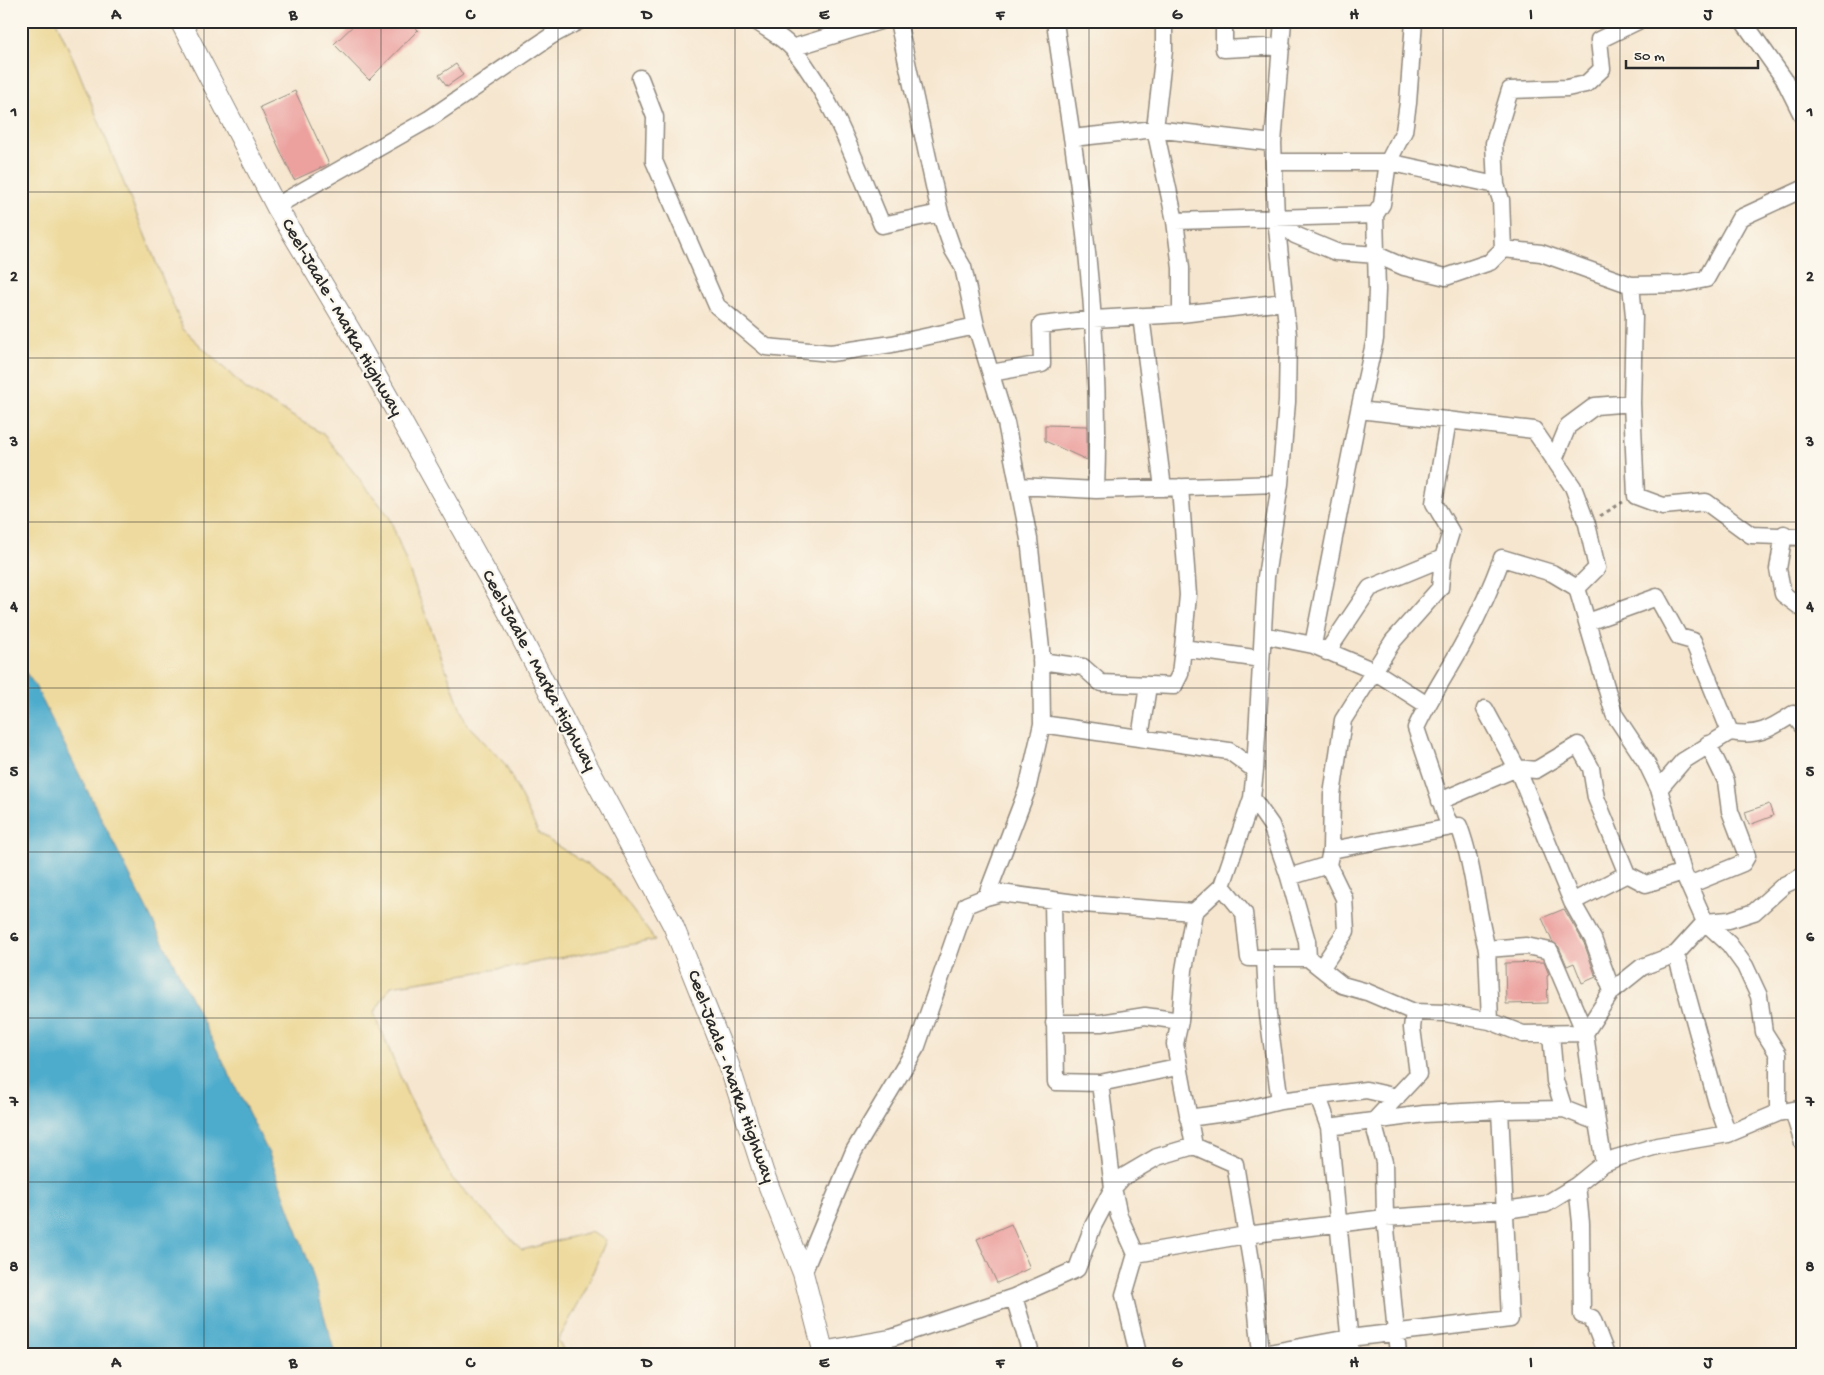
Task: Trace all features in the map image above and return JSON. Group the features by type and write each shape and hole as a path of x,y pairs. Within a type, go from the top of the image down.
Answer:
{"street":[{"name":"Ceel-Jaale - Marka Highway","path":"180,21 276,206 363,354 508,612 673,925 729,1065 764,1174 803,1273 824,1352"},
{"path":"276,206 429,119 550,36 579,21"},
{"path":"756,21 792,48 812,77 834,118 882,225 940,213"},
{"path":"792,48 880,21"},
{"path":"898,21 940,213 953,250 963,267 976,326 1006,423 1029,539 1041,662 1042,724 1027,790 986,896"},
{"path":"1056,21 1094,319 1099,418 1096,490"},
{"path":"1164,21 1164,50 1155,129 1175,221 1181,268 1181,314"},
{"path":"1224,21 1224,49 1282,46"},
{"path":"1194,1146 1177,1067 1175,1044 1180,1021 1184,970 1194,912 1222,886 1252,798 1266,577 1280,484 1287,402 1288,335 1276,218 1273,143 1283,21"},
{"path":"1320,649 1359,410 1375,339 1377,255 1375,215 1382,204 1388,162 1404,131 1414,21"},
{"path":"1276,218 1295,235 1336,252 1377,255 1404,267 1446,277 1490,262 1503,249 1501,200 1496,185 1494,144 1510,90 1568,88 1586,84 1602,69 1599,40 1638,21"},
{"path":"1742,21 1784,79 1803,117"},
{"path":"640,78 655,117 654,161 717,306 766,347 831,353 892,344 976,326"},
{"path":"1072,138 1155,129 1273,143"},
{"path":"1274,162 1388,162 1496,185"},
{"path":"1503,249 1541,253 1631,285 1681,284 1706,279 1740,218 1803,189"},
{"path":"1175,221 1375,215"},
{"path":"1631,285 1634,316 1632,403 1636,496 1664,506 1706,502 1751,535 1784,534 1803,537"},
{"path":"991,373 1042,364 1041,325 1094,319 1181,314 1284,302"},
{"path":"1041,662 1084,667 1101,683 1174,686 1180,674 1188,595 1171,487 1140,316"},
{"path":"1554,460 1568,426 1595,406 1632,403"},
{"path":"1359,410 1534,430 1573,487 1588,524 1597,568 1576,588"},
{"path":"1222,886 1244,913 1249,958 1315,962 1346,931 1344,898 1329,858 1332,796 1343,720 1393,641 1440,588 1443,558 1451,532 1434,503 1448,420"},
{"path":"1019,486 1096,490 1280,484"},
{"path":"1784,534 1778,569 1783,594 1803,609"},
{"path":"1320,649 1370,588 1443,558"},
{"path":"1452,827 1440,801 1416,728 1427,705 1466,638 1490,589 1502,558 1552,573 1576,588 1588,622 1614,714 1646,762 1659,789 1686,878 1706,922 1729,944 1740,959 1759,996 1764,1032 1778,1054 1791,1111 1803,1143"},
{"path":"1588,622 1657,597 1679,637 1693,641 1730,732"},
{"path":"1262,635 1320,649 1374,671 1427,705"},
{"path":"1183,648 1261,659"},
{"path":"1140,738 1148,686"},
{"path":"1485,709 1517,768 1572,902 1593,939 1612,991"},
{"path":"1659,789 1683,761 1730,732 1745,735 1756,734 1793,714 1803,726"},
{"path":"1042,724 1229,751 1255,770"},
{"path":"1440,801 1517,768 1536,770 1578,745 1591,768 1596,798 1627,874 1646,884 1686,878 1743,863 1747,856 1730,811 1726,781 1708,744"},
{"path":"1252,798 1271,825 1315,962 1342,985 1367,992 1414,1012 1445,1013 1490,1021 1523,1034 1585,1033"},
{"path":"1289,877 1329,858 1459,826 1470,854 1480,922 1487,949 1490,1021"},
{"path":"1572,902 1627,874"},
{"path":"1585,1033 1612,991 1642,967 1676,954 1706,922 1729,920 1754,912 1784,885 1803,876"},
{"path":"803,1273 854,1151 917,1046 966,905 986,896 1001,893 1053,900 1194,912"},
{"path":"1053,900 1056,1082 1100,1084 1177,1067"},
{"path":"1487,949 1526,946 1550,951 1585,1033 1604,1164"},
{"path":"1676,954 1717,1103 1728,1134"},
{"path":"1265,959 1268,1014 1280,1101"},
{"path":"1373,1122 1418,1074 1412,1028 1414,1012"},
{"path":"1054,1023 1101,1023 1144,1016 1180,1021"},
{"path":"1551,1034 1555,1082 1564,1109"},
{"path":"1100,1084 1113,1188 1119,1216 1136,1254 1124,1295 1138,1354"},
{"path":"1188,1118 1240,1111 1280,1101 1366,1090 1397,1097"},
{"path":"1318,1097 1329,1127 1350,1346"},
{"path":"1329,1127 1424,1114 1500,1110 1564,1109 1597,1122"},
{"path":"824,1352 890,1338 1014,1297 1077,1269 1093,1226 1113,1188 1123,1178 1157,1156 1194,1146 1235,1164 1253,1273 1263,1354 1350,1346 1395,1332 1510,1319 1500,1110"},
{"path":"1136,1254 1246,1235 1385,1218 1505,1210 1546,1204 1577,1185 1604,1164 1657,1146 1728,1134 1791,1111"},
{"path":"1373,1122 1384,1162 1385,1218 1398,1354"},
{"path":"1577,1185 1581,1223 1582,1315 1592,1318 1606,1354"},
{"path":"1014,1297 1031,1354"}],"path":[{"path":"1588,524 1615,506 1636,496"}],"sand":[{"path":"21,21 56,21 76,65 183,329 246,389 323,434 389,516 466,723 505,764 539,834 608,878 655,940 517,966 391,986 374,1013 407,1093 451,1177 522,1250 590,1232 606,1240 586,1289 558,1341 566,1354 335,1354 310,1266 269,1154 34,684 21,666"}],"water":[{"path":"21,666 34,684 269,1154 310,1266 335,1354 21,1354"}],"building":[{"path":"358,21 409,21 418,30 369,80 334,44"},
{"path":"456,64 463,75 447,86 439,75"},
{"path":"295,91 329,164 294,180 260,107"},
{"path":"1045,425 1087,426 1087,460 1045,441"},
{"path":"1769,804 1773,816 1749,825 1745,812"},
{"path":"1564,909 1584,943 1596,977 1582,983 1574,963 1567,966 1559,947 1552,941 1542,918"},
{"path":"1544,962 1549,975 1547,976 1548,1003 1506,1004 1505,963"},
{"path":"1011,1224 1030,1268 997,1283 977,1239"}]}
